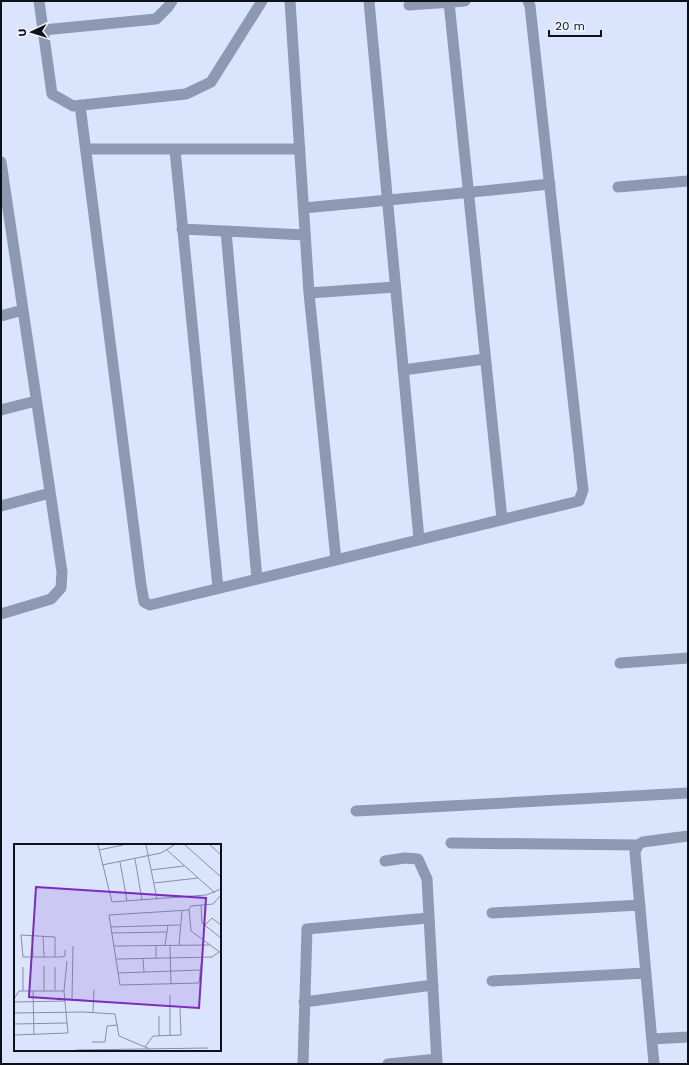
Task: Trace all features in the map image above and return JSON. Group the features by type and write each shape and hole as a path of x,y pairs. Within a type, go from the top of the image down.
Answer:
{"street":[{"path":"39,1 52,94 73,106 186,94 211,82 262,1"},
{"path":"290,1 309,293 336,560"},
{"path":"369,1 419,539"},
{"path":"409,5 465,1"},
{"path":"80,105 144,602 150,605 579,501 583,490 530,6 528,1"},
{"path":"43,30 156,19 170,2"},
{"path":"449,2 502,519"},
{"path":"86,149 300,149"},
{"path":"175,150 218,588"},
{"path":"1,162 62,572 61,588 51,599 1,614"},
{"path":"618,187 688,181"},
{"path":"304,208 550,184"},
{"path":"182,229 305,235"},
{"path":"226,231 257,579"},
{"path":"309,293 395,287"},
{"path":"1,316 23,310"},
{"path":"403,370 485,359"},
{"path":"1,410 36,401"},
{"path":"1,506 50,493"},
{"path":"620,662 688,658"},
{"path":"356,812 688,793"},
{"path":"451,843 638,845 643,842 688,836"},
{"path":"638,845 635,856 654,1064"},
{"path":"385,861 406,858 418,859 427,879 437,1061 388,1064"},
{"path":"492,913 640,905"},
{"path":"303,1064 307,929 428,918"},
{"path":"492,980 646,973"},
{"path":"304,1002 433,985"},
{"path":"652,1039 688,1036"}]}
